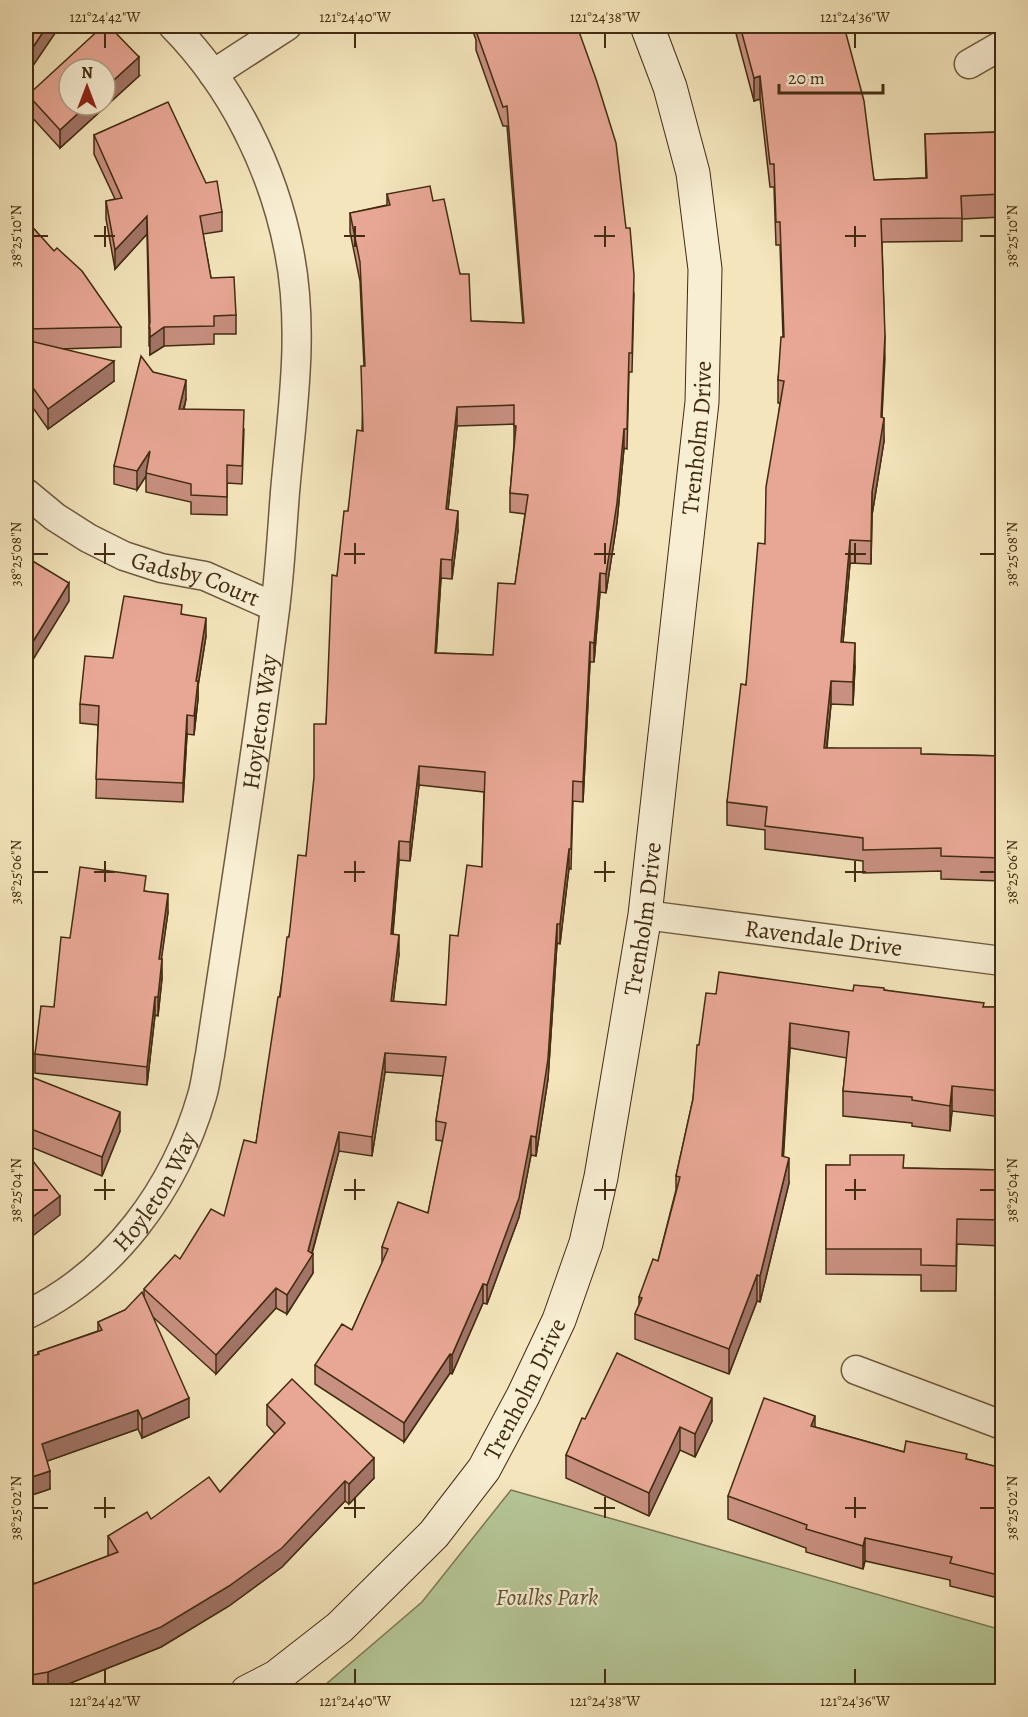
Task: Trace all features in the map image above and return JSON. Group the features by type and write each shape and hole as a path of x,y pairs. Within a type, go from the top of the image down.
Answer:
{"street":[{"name":"Hoyleton Way","path":"26,1315 64,1293 126,1239 173,1171 190,1133 203,1094 210,1055 275,607 298,331 290,252 281,214 252,140 213,74 173,26"},
{"path":"213,74 287,26"},
{"name":"Trenholm Drive","path":"247,1692 276,1677 340,1627 434,1534 484,1469 523,1396 559,1320 586,1243 601,1177 645,915 702,402 705,270 693,173 670,87 647,26"},
{"path":"969,64 1002,45"},
{"name":"Gadsby Court","path":"26,493 63,523 124,556 161,568 205,576 275,607"},
{"name":"Ravendale Drive","path":"645,915 1002,961"},
{"path":"856,1370 1002,1425"}],"green space":[{"name":"Foulks Park","path":"511,1490 1002,1630 1002,1691 318,1691 422,1602"}],"building":[{"path":"26,26 47,26 26,58"},
{"path":"103,26 109,26 139,57 117,77 117,57 69,57"},
{"path":"477,26 577,26 616,143 626,228 630,228 634,275 632,353 629,353 627,429 624,429 617,503 606,574 600,573 594,643 590,642 583,782 573,781 571,849 569,849 560,924 557,924 548,1059 536,1137 531,1136 519,1198 487,1285 483,1284 452,1355 450,1354 404,1423 315,1365 342,1324 352,1330 388,1249 382,1247 398,1202 428,1213 446,1123 436,1121 446,1057 385,1053 372,1137 339,1132 308,1251 313,1254 287,1295 276,1288 216,1355 144,1289 175,1255 180,1259 211,1209 224,1216 244,1140 256,1143 278,997 280,997 287,937 289,937 298,855 306,856 314,777 314,724 326,724 332,575 337,576 344,511 348,511 357,430 363,431 361,366 365,366 360,262 350,213 390,205 387,194 430,186 433,201 444,199 460,274 469,274 471,321 524,323 507,106 503,107 476,31 479,29","holes":["514,405 514,426 516,426 510,493 528,495 515,584 498,583 493,655 435,653 441,559 452,560 458,511 446,509 457,407","419,766 485,772 482,867 467,865 458,936 450,935 446,1005 391,1001 399,935 391,934 399,841 410,842"]},
{"path":"740,26 844,26 864,101 874,180 927,178 925,134 1002,132 1002,194 961,196 962,218 881,219 885,335 881,417 884,418 872,492 871,541 850,540 841,642 855,643 853,682 831,681 824,748 921,748 921,754 1002,756 1002,858 941,856 941,848 863,850 863,838 765,826 767,807 727,802 741,684 746,685 758,543 765,544 766,487 784,381 778,380 781,337 784,337 780,222 776,222 774,164 770,164 760,76 754,78"},
{"path":"57,68 57,117 74,117 60,130 28,95"},
{"path":"168,102 206,183 217,181 222,212 200,216 211,278 234,277 236,315 214,316 214,326 164,327 150,337 147,216 115,250 106,201 122,198 94,135"},
{"path":"26,220 54,251 57,248 82,271 121,327 26,329"},
{"path":"26,340 114,361 48,409 26,378"},
{"path":"141,356 153,372 186,380 179,409 244,410 242,466 227,465 227,497 191,495 191,484 146,473 150,451 137,471 114,466"},
{"path":"26,557 69,583 26,653"},
{"path":"124,596 182,605 181,614 206,618 196,681 198,681 194,716 187,715 183,783 96,779 99,706 80,704 85,656 113,658"},
{"path":"80,867 146,876 144,891 168,894 159,959 162,959 158,997 155,997 147,1067 35,1054 41,1006 54,1007 61,937 70,938"},
{"path":"719,972 853,991 854,985 884,988 884,990 984,1003 983,1007 1002,1007 1002,1091 952,1086 950,1106 912,1100 912,1097 843,1091 849,1032 790,1023 782,1156 789,1158 760,1276 757,1275 729,1349 635,1314 653,1259 658,1261 680,1177 676,1176 693,1099 697,1045 699,1045 706,993 716,994"},
{"path":"29,1076 120,1112 102,1157 26,1127 26,1083"},
{"path":"26,1152 60,1196 26,1222"},
{"path":"850,1155 904,1155 903,1168 1002,1170 1002,1220 957,1219 956,1266 921,1265 921,1249 826,1249 826,1165 850,1165"},
{"path":"142,1292 189,1398 142,1419 138,1410 42,1444 50,1471 26,1479 26,1358 102,1330 98,1322 125,1310"},
{"path":"617,1353 712,1398 695,1434 680,1427 649,1493 566,1455 582,1418 585,1419"},
{"path":"292,1379 374,1458 349,1484 345,1481 282,1548 229,1586 161,1627 48,1672 26,1676 26,1562 29,1562 34,1584 118,1552 108,1536 147,1512 151,1519 209,1477 220,1492 285,1423 267,1405"},
{"path":"764,1398 815,1416 811,1426 904,1452 906,1441 967,1454 966,1459 1002,1468 1002,1576 950,1563 952,1557 865,1538 863,1546 806,1529 807,1525 728,1496"}]}
